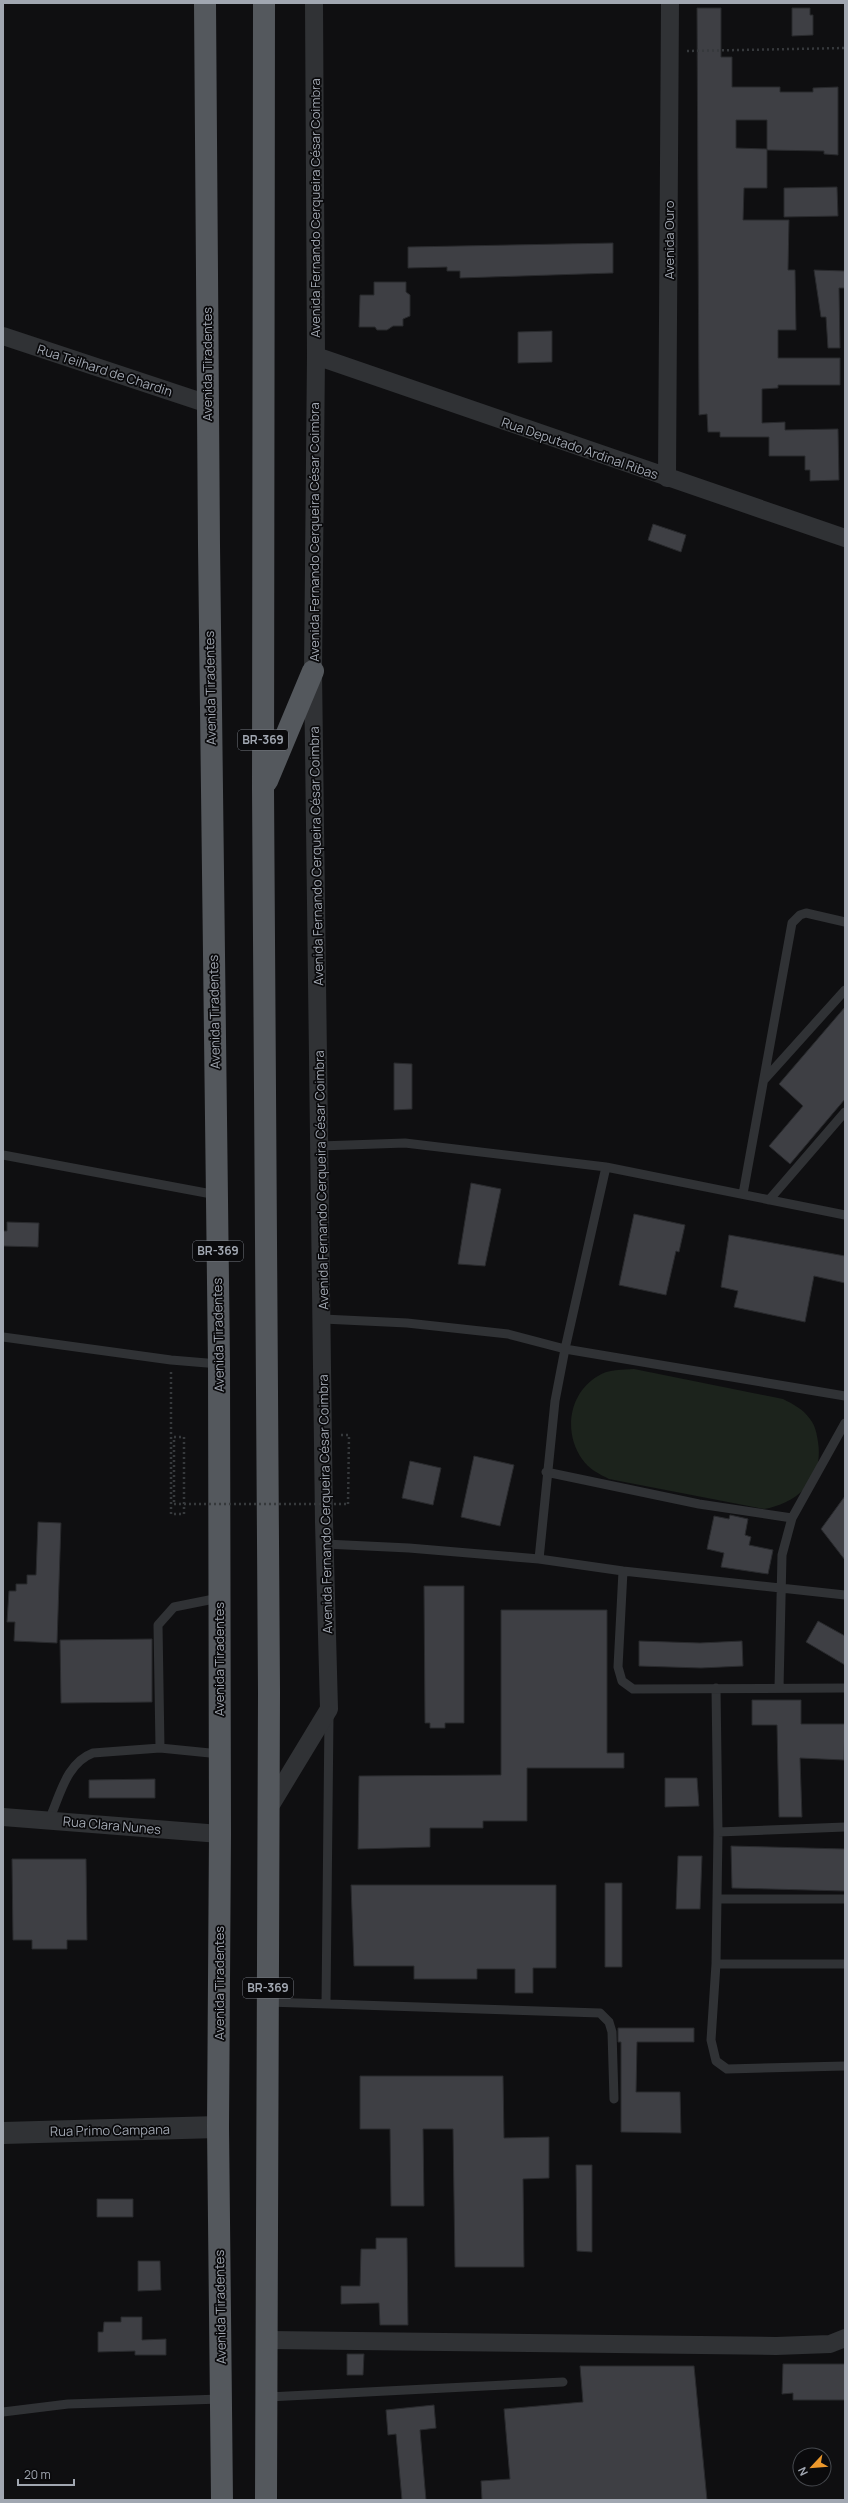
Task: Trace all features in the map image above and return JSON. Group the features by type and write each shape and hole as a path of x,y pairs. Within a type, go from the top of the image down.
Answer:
{"highway":[{"name":"Avenida Tiradentes","path":"205,3 219,1364 220,1834 218,2127 222,2500"},
{"name":"BR-369","path":"264,3 263,789 269,1808 268,2397 266,2500"},
{"path":"263,789 313,671"}],"street":[{"name":"Avenida Fernando Cerqueira César Coimbra","path":"314,3 316,356 313,671 325,1544 329,1709"},
{"name":"Avenida Ouro","path":"667,478 670,3"},
{"name":"Rua Teilhard de Chardin","path":"3,336 208,404"},
{"name":"Rua Deputado Ardinal Ribas","path":"316,356 845,538"},
{"path":"269,1808 329,1709"},
{"name":"Rua Clara Nunes","path":"3,1817 220,1834"},
{"name":"Rua Primo Campana","path":"3,2133 218,2127"},
{"path":"268,2340 776,2346 840,2342"}],"lane":[{"path":"743,1194 792,924 800,915 806,913 845,922"},
{"path":"763,1081 845,990"},
{"path":"769,1200 845,1112"},
{"path":"320,1146 405,1143 606,1167 845,1215"},
{"path":"3,1155 217,1195"},
{"path":"539,1559 546,1472 555,1401 606,1167"},
{"path":"322,1319 408,1323 508,1334 565,1350 845,1396"},
{"path":"3,1337 171,1360 219,1364"},
{"path":"779,1688 780,1588 782,1555 792,1518 845,1422"},
{"path":"546,1472 699,1504 792,1518"},
{"path":"325,1544 409,1548 539,1559 623,1571 845,1595"},
{"path":"623,1571 618,1667 622,1681 633,1689 845,1688"},
{"path":"160,1748 158,1625 174,1607 219,1598"},
{"path":"716,1688 718,1832 716,1964 711,2040 716,2061 727,2069 845,2066"},
{"path":"326,2004 329,1709"},
{"path":"49,1820 73,1766 84,1756 93,1753 160,1748 220,1754"},
{"path":"718,1832 845,1826"},
{"path":"717,1899 845,1899"},
{"path":"716,1964 845,1964"},
{"path":"268,2002 600,2013 609,2022 612,2032 614,2099"},
{"path":"268,2397 563,2382"},
{"path":"3,2412 68,2404 221,2399"}],"path":[{"path":"670,52 845,48"},
{"path":"171,1360 172,1514 184,1514 184,1438 174,1437 174,1504 348,1504"}],"shaded area":[{"path":"634,1369 783,1399 794,1405 807,1415 813,1424 816,1433 819,1455 813,1478 798,1495 776,1506 764,1509 609,1479 598,1473 582,1459 572,1437 571,1425 575,1403 588,1383 598,1376 606,1372 616,1370"}],"building":[{"path":"697,8 721,8 721,57 732,57 732,87 780,87 780,92 813,92 813,88 838,87 838,155 824,154 824,151 767,150 767,188 744,188 743,220 789,220 788,270 795,270 796,330 778,330 778,358 840,358 840,385 778,385 778,388 762,389 762,423 785,422 785,430 838,429 839,480 810,481 810,470 805,470 805,456 769,456 769,437 720,437 720,432 708,432 707,414 699,415","holes":["736,120 767,120 767,149 736,148"]},
{"path":"792,8 810,8 810,15 813,15 813,35 792,36"},
{"path":"837,187 838,216 784,217 784,188"},
{"path":"613,243 613,273 460,278 460,271 447,271 447,267 408,268 408,247"},
{"path":"814,270 845,271 845,288 839,288 840,348 828,348 826,317 821,317"},
{"path":"374,282 406,282 406,292 410,295 410,316 403,319 403,326 393,326 387,330 377,330 375,327 359,327 360,295 374,295"},
{"path":"552,331 552,362 518,363 518,332"},
{"path":"653,524 686,535 681,552 648,540"},
{"path":"845,1007 845,1099 790,1164 769,1146 803,1106 779,1084"},
{"path":"394,1063 412,1064 412,1109 394,1110"},
{"path":"471,1183 501,1189 485,1266 458,1264"},
{"path":"634,1214 685,1225 679,1252 676,1251 666,1295 619,1285"},
{"path":"7,1222 39,1223 38,1247 3,1246 3,1231 7,1231"},
{"path":"729,1235 845,1256 845,1283 814,1276 805,1322 734,1307 738,1291 721,1287"},
{"path":"474,1456 514,1465 500,1526 461,1517"},
{"path":"410,1461 441,1468 433,1505 402,1498"},
{"path":"845,1496 845,1560 821,1529"},
{"path":"730,1515 748,1519 745,1535 751,1537 749,1545 773,1550 768,1574 721,1567 724,1553 707,1549 714,1516 729,1519"},
{"path":"38,1522 61,1523 57,1643 14,1641 15,1622 7,1622 9,1591 16,1591 16,1584 27,1584 27,1575 36,1575"},
{"path":"424,1586 464,1586 464,1723 445,1723 445,1728 430,1728 430,1723 425,1723"},
{"path":"501,1610 607,1610 607,1753 624,1753 624,1768 527,1768 527,1821 483,1821 483,1828 430,1828 430,1847 358,1849 359,1776 501,1775"},
{"path":"818,1621 845,1636 845,1665 806,1642"},
{"path":"152,1639 152,1702 61,1703 60,1640"},
{"path":"639,1641 700,1643 742,1641 743,1666 701,1668 639,1666"},
{"path":"752,1700 801,1700 801,1724 845,1724 844,1760 800,1758 802,1817 779,1817 777,1725 752,1725"},
{"path":"665,1778 697,1778 699,1806 665,1807"},
{"path":"155,1779 155,1798 89,1798 89,1780"},
{"path":"731,1846 845,1849 845,1891 732,1888"},
{"path":"678,1856 702,1856 700,1909 676,1909"},
{"path":"12,1859 86,1859 87,1940 67,1940 67,1949 32,1949 32,1940 13,1940"},
{"path":"605,1883 622,1883 622,1967 605,1967"},
{"path":"351,1885 556,1885 556,1968 533,1968 533,1993 515,1993 515,1969 477,1969 477,1979 414,1979 414,1966 354,1966"},
{"path":"618,2028 694,2028 694,2042 637,2042 636,2092 680,2092 681,2133 621,2132 621,2042 618,2042"},
{"path":"360,2076 503,2076 504,2138 549,2137 549,2178 523,2179 524,2267 455,2267 453,2129 423,2129 424,2206 391,2206 390,2129 360,2129"},
{"path":"576,2165 592,2165 592,2252 577,2251"},
{"path":"97,2199 133,2199 133,2217 97,2217"},
{"path":"376,2238 407,2238 408,2325 380,2325 379,2303 341,2304 341,2286 360,2286 361,2249 376,2249"},
{"path":"138,2261 160,2261 161,2290 138,2291"},
{"path":"121,2317 142,2317 142,2340 166,2339 166,2355 135,2355 135,2351 98,2352 98,2332 103,2332 104,2322 121,2322"},
{"path":"347,2354 364,2354 363,2375 347,2375"},
{"path":"783,2364 845,2364 845,2400 793,2400 793,2393 782,2394"},
{"path":"580,2366 694,2366 707,2500 482,2500 481,2481 510,2479 504,2409 583,2402"},
{"path":"434,2405 436,2428 420,2430 426,2500 402,2500 396,2434 388,2435 386,2410"}]}
